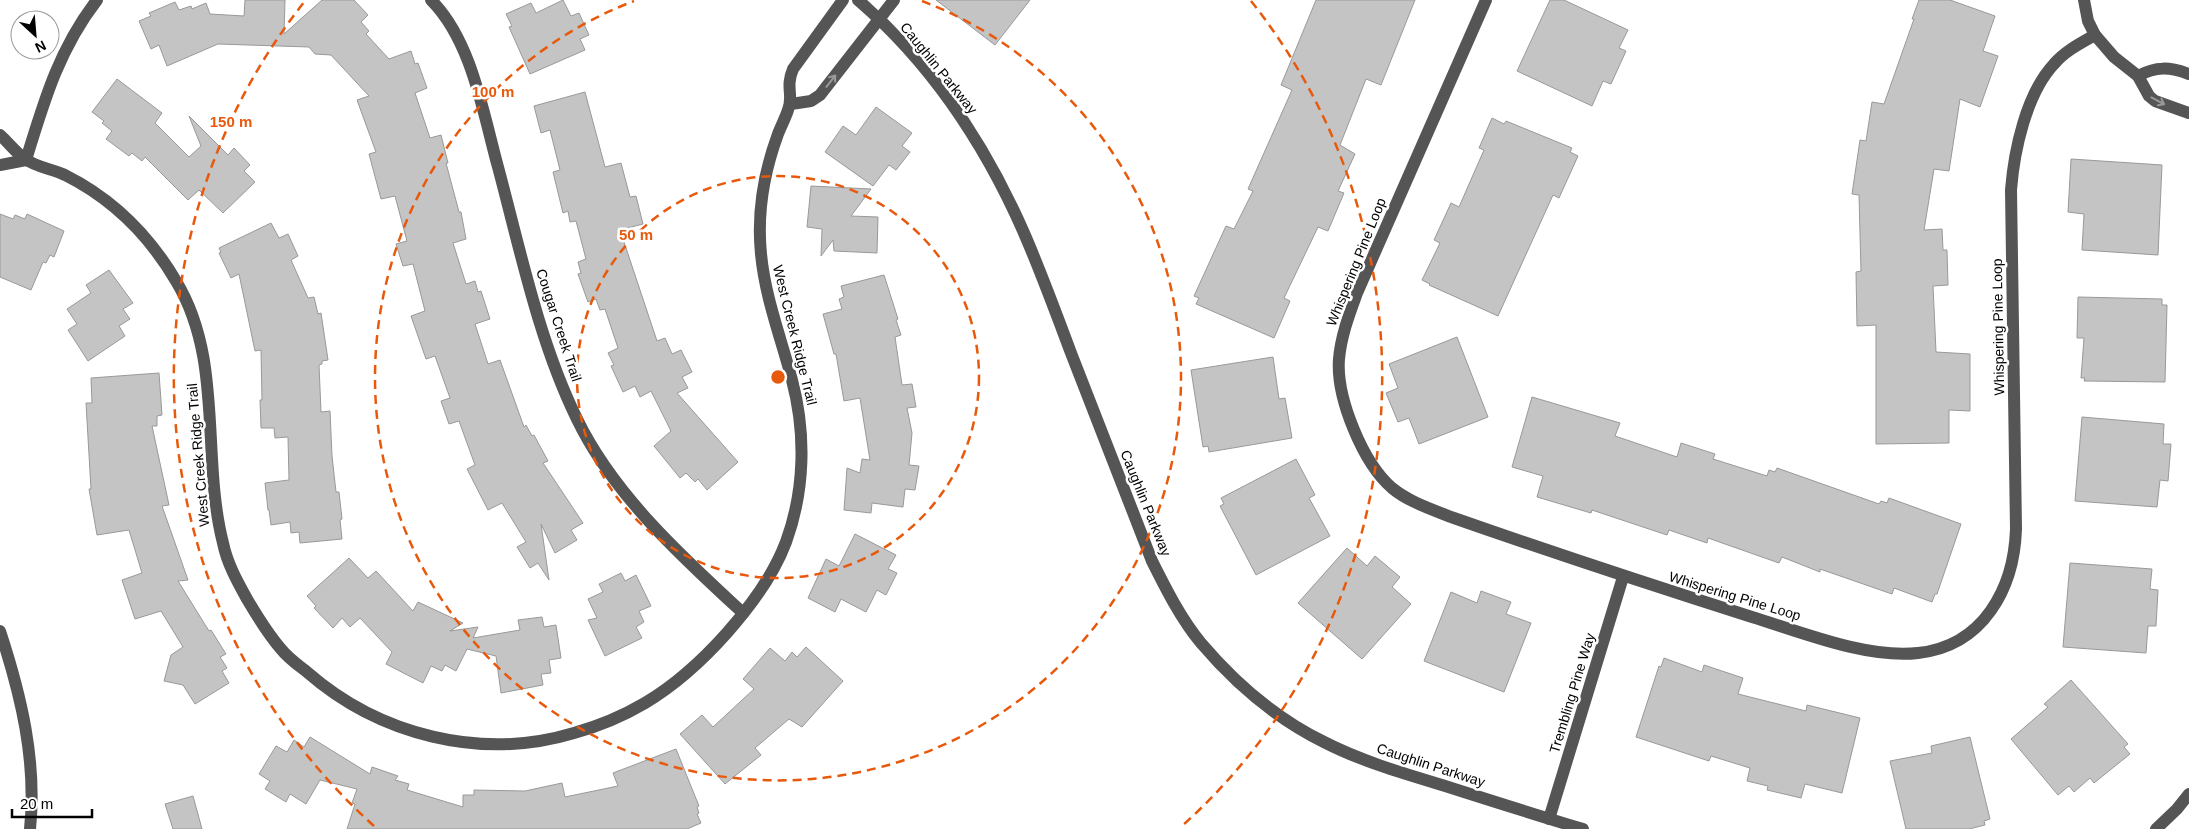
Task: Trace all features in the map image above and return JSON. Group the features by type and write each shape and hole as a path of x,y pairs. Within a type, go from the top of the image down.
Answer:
{"street":[{"path":"0,165 26,160 53,76 66,47 97,0"},
{"name":"Cougar Creek Trail","path":"431,0 456,35 473,73 528,282 559,377 576,419 613,480 634,505 743,613"},
{"name":"West Creek Ridge Trail","path":"0,135 26,160 62,173 95,192 128,218 157,250 180,286 196,324 205,365 216,514 224,548 238,583 257,617 283,651 320,684 350,705 389,725 432,737 478,744 524,743 569,735 606,723 647,702 685,673 716,644 743,613 770,574 785,545 794,516 801,482 802,450 794,385 765,284 760,220 764,188 773,147 791,104 788,82 793,69 843,0"},
{"name":"Caughlin Parkway","path":"858,0 908,48 961,116 1006,194 1038,266 1152,561 1170,595 1200,641 1231,675 1260,701 1324,742 1412,776 1583,829"},
{"path":"791,104 811,101 820,95 894,0"},
{"name":"Whispering Pine Loop","path":"1486,0 1357,293 1342,338 1339,360 1340,383 1350,418 1364,450 1385,481 1400,494 1426,508 1623,577 1813,636 1886,653 1919,653 1962,638 1992,610 2009,577 2015,549 2011,190 2015,156 2024,122 2041,81 2062,56 2095,35"},
{"path":"2084,0 2088,21 2095,35 2114,57 2138,76 2142,87 2155,101 2189,113"},
{"path":"2138,76 2156,68 2166,68 2189,74"},
{"name":"Trembling Pine Way","path":"1549,819 1623,577"},
{"path":"0,631 14,675 27,734 32,789 30,829"},
{"path":"2156,829 2177,809 2189,794"}],"building":[{"path":"245,0 285,0 284,34 322,0 354,0 368,15 361,22 369,31 366,34 389,59 411,51 415,64 418,63 427,88 415,93 430,138 441,135 448,163 446,163 459,212 461,212 466,239 453,243 466,284 475,281 478,292 481,291 490,319 475,324 488,364 500,360 524,427 526,425 532,436 534,435 548,461 543,463 583,523 571,530 577,540 555,553 541,524 549,580 538,563 530,568 517,547 526,542 502,503 488,510 467,469 475,465 459,421 449,424 441,401 450,398 435,356 426,359 411,316 425,311 413,264 403,266 396,244 407,241 395,196 381,199 369,154 376,152 357,100 369,96 331,55 315,54 309,47 218,44 167,66 159,45 151,49 139,21 151,16 149,13 175,2 179,10 191,6 192,9 206,3 210,14 244,16"},
{"path":"563,0 571,16 579,13 589,35 580,39 585,50 530,74 509,27 512,26 506,14 531,3 536,13"},
{"path":"936,0 1030,0 995,45"},
{"path":"1316,0 1415,0 1381,85 1366,79 1340,145 1355,154 1338,191 1344,193 1328,231 1318,227 1284,298 1290,301 1274,338 1196,304 1199,298 1194,296 1226,226 1234,229 1253,191 1248,189 1292,90 1281,85"},
{"path":"1550,0 1564,0 1628,30 1619,48 1626,51 1611,84 1603,81 1592,106 1517,71"},
{"path":"1919,0 1950,0 1995,16 1983,51 1998,56 1980,107 1960,99 1949,171 1934,169 1924,230 1942,229 1943,250 1947,250 1948,285 1933,286 1936,352 1970,354 1970,411 1949,410 1949,443 1876,444 1876,325 1857,326 1856,272 1861,271 1859,195 1852,194 1860,140 1866,141 1872,102 1884,104"},
{"path":"117,79 162,113 155,123 189,157 201,146 189,116 228,155 234,148 250,165 244,171 255,182 223,213 199,190 188,200 145,157 142,161 132,153 129,156 106,139 112,131 102,123 104,121 92,112"},
{"path":"585,92 605,167 621,163 630,197 636,196 643,224 620,230 657,341 665,338 672,354 681,350 692,372 682,377 688,388 677,393 738,462 707,490 698,479 695,482 686,473 680,478 654,446 671,431 651,391 640,397 635,386 623,392 611,366 614,365 608,353 618,348 605,309 600,310 596,299 588,302 578,274 581,273 578,262 586,259 576,221 570,222 568,211 563,213 553,172 560,170 550,130 541,133 534,106"},
{"path":"876,107 912,133 902,146 910,152 896,170 889,165 873,186 825,152 843,126 856,135"},
{"path":"1492,118 1504,124 1506,121 1572,148 1570,152 1578,156 1559,198 1553,195 1498,316 1429,285 1422,280 1440,243 1434,240 1451,203 1459,207 1484,150 1479,148"},
{"path":"2071,159 2162,165 2158,255 2082,250 2084,214 2068,212"},
{"path":"811,186 871,189 851,216 878,217 877,253 834,251 833,240 821,256 822,229 807,227"},
{"path":"0,214 13,219 15,215 25,219 27,214 64,231 54,257 50,255 46,263 43,262 31,290 0,277"},
{"path":"271,223 279,238 288,234 298,256 291,260 308,298 314,297 318,314 321,313 328,360 322,361 322,364 319,365 321,412 330,411 332,456 336,492 339,492 342,539 300,543 299,532 291,533 290,522 271,525 265,483 289,480 288,437 275,438 274,428 261,428 261,350 255,351 239,274 231,278 219,253 221,252 219,248"},
{"path":"109,270 133,303 123,309 130,319 119,326 125,336 88,361 68,330 77,324 67,309 91,293 86,285"},
{"path":"884,275 901,335 895,337 902,385 912,384 916,407 907,408 912,433 909,465 919,466 915,490 905,489 903,507 872,503 871,513 844,510 847,468 860,473 862,459 870,460 860,398 844,401 836,354 834,354 823,314 842,309 839,299 844,297 841,286"},
{"path":"2078,297 2162,299 2162,305 2167,305 2165,382 2084,381 2085,378 2081,378 2084,338 2077,338"},
{"path":"1457,337 1488,417 1419,444 1409,418 1398,422 1386,393 1398,388 1389,364"},
{"path":"1273,357 1279,399 1285,398 1292,438 1209,452 1208,446 1203,447 1191,370"},
{"path":"159,373 162,415 157,416 157,426 152,426 169,505 162,506 188,580 178,581 209,631 211,630 226,654 220,657 227,668 222,671 229,683 195,704 183,685 164,681 171,655 183,647 161,611 135,619 122,580 142,573 129,530 97,535 89,489 91,489 86,403 92,403 91,378"},
{"path":"1532,397 1620,423 1615,436 1677,457 1681,443 1715,454 1713,459 1767,476 1769,470 1775,472 1777,468 1879,504 1881,501 1887,503 1889,498 1961,524 1937,594 1935,594 1932,602 1894,588 1892,594 1820,569 1820,572 1782,557 1779,563 1708,538 1707,543 1669,530 1667,535 1592,510 1591,513 1537,497 1543,476 1512,467"},
{"path":"2082,417 2164,424 2163,444 2171,444 2168,481 2160,480 2157,507 2075,501"},
{"path":"1296,459 1315,495 1309,498 1330,536 1256,575 1220,506 1224,504 1221,498"},
{"path":"855,534 896,555 888,569 897,573 886,595 877,590 866,612 841,599 835,612 808,598 826,559 839,566"},
{"path":"1347,548 1367,566 1375,556 1400,577 1392,587 1411,604 1362,659 1298,603"},
{"path":"349,558 368,578 376,571 413,611 418,602 463,623 450,631 478,627 473,638 520,630 518,620 542,617 544,627 556,625 561,658 549,660 551,673 541,674 543,685 501,693 496,656 467,649 456,671 445,665 442,671 431,666 423,683 386,664 392,652 360,618 350,627 342,618 333,628 314,608 316,606 307,596"},
{"path":"2070,563 2152,569 2150,589 2158,590 2156,626 2148,626 2146,653 2063,647"},
{"path":"621,573 625,581 636,575 651,606 639,611 644,622 636,627 642,638 605,656 588,620 597,618 588,599 603,592 599,584"},
{"path":"1481,591 1511,602 1506,614 1531,623 1504,692 1424,661 1451,592 1477,603"},
{"path":"806,647 843,681 802,727 789,719 755,748 761,755 725,784 680,734 702,715 713,727 754,689 743,679 770,648 785,661 792,652 797,657"},
{"path":"1664,658 1702,672 1704,665 1743,678 1738,694 1806,711 1807,705 1860,718 1842,793 1805,784 1801,798 1767,790 1768,786 1747,781 1750,768 1711,756 1709,761 1636,737 1659,666 1661,667"},
{"path":"2071,680 2128,744 2124,747 2130,754 2094,783 2090,778 2074,792 2069,786 2058,795 2011,739 2048,707 2044,704"},
{"path":"310,737 370,774 372,767 398,776 395,780 409,784 407,790 463,807 463,795 474,795 474,790 525,791 562,783 565,797 618,786 613,773 676,749 699,806 697,807 699,813 697,814 701,823 687,829 347,829 355,804 352,803 357,789 320,780 306,804 290,794 286,802 265,789 270,781 259,774 276,746 287,752 294,740 304,747"},
{"path":"1970,737 1990,819 1984,821 1985,825 1969,829 1906,829 1890,761 1932,753 1931,746"},
{"path":"193,796 202,829 173,829 165,804"}]}
